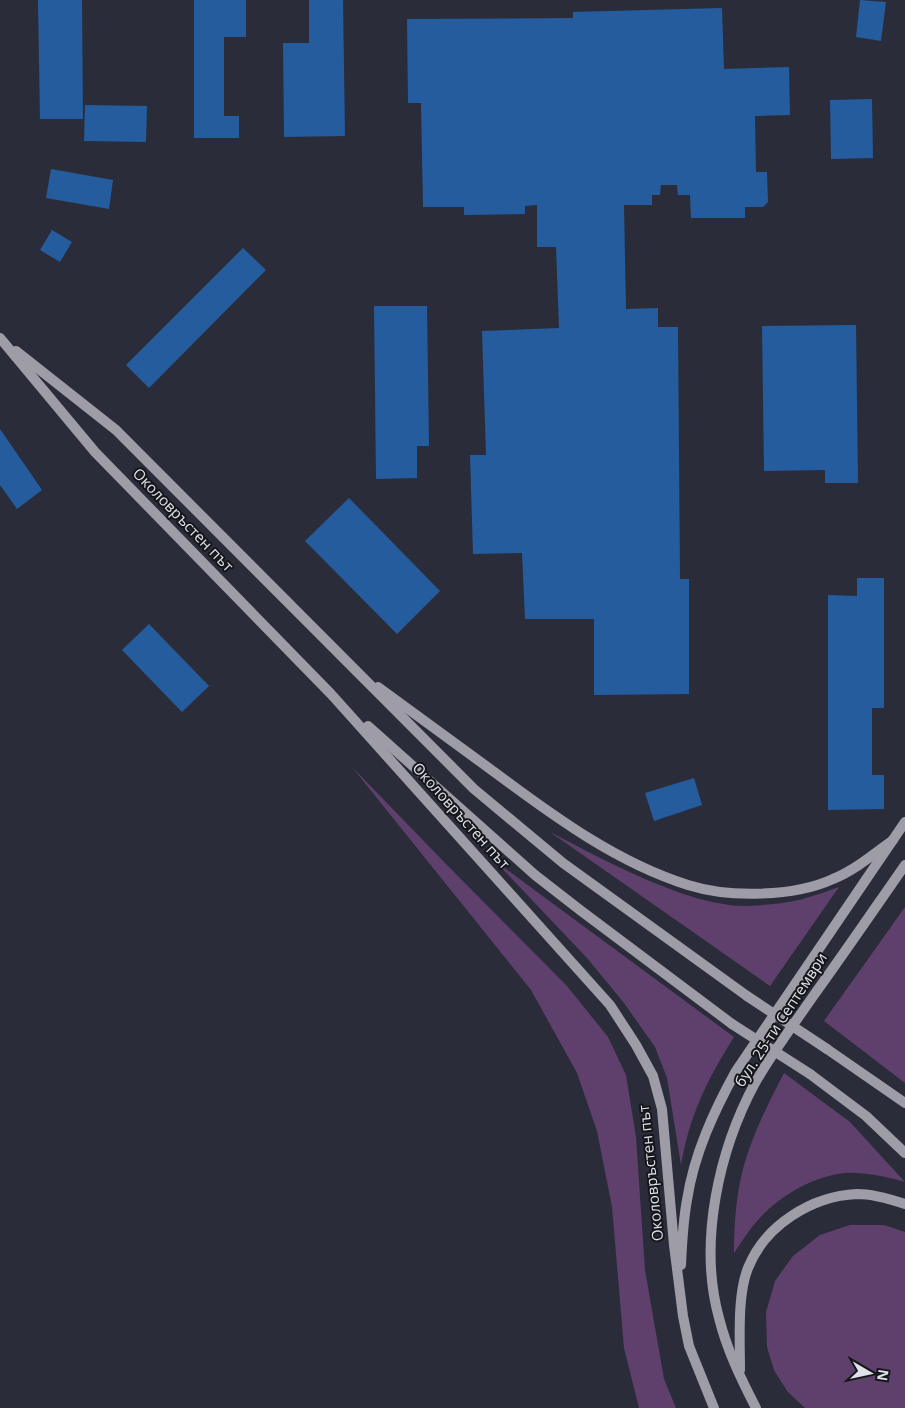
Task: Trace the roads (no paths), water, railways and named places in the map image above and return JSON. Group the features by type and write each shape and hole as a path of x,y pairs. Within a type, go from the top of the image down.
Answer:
{"main road":[{"name":"Околовръстен път","path":"0,338 116,430 474,789 556,857 747,996 905,1103"},
{"name":"Околовръстен път","path":"0,338 95,452 331,694 610,1005 636,1044 653,1076 662,1109 674,1245 683,1316 689,1346 714,1408"},
{"path":"350,666 543,808 640,866 690,886 715,891 764,893 814,886 853,869 893,840"},
{"path":"331,694 535,875 732,1024 810,1074 866,1116 905,1153"},
{"name":"бул. 25-ти Септември","path":"683,1316 680,1271 686,1200 694,1165 720,1101 736,1071 905,822"},
{"name":"бул. 25-ти Септември","path":"756,1408 740,1377 718,1316 712,1281 711,1255 716,1201 722,1166 731,1135 751,1092 767,1064 905,865"},
{"path":"764,1408 740,1377 741,1308 748,1268 760,1247 773,1230 793,1214 816,1202 835,1196 858,1194 881,1196 905,1204"}]}
